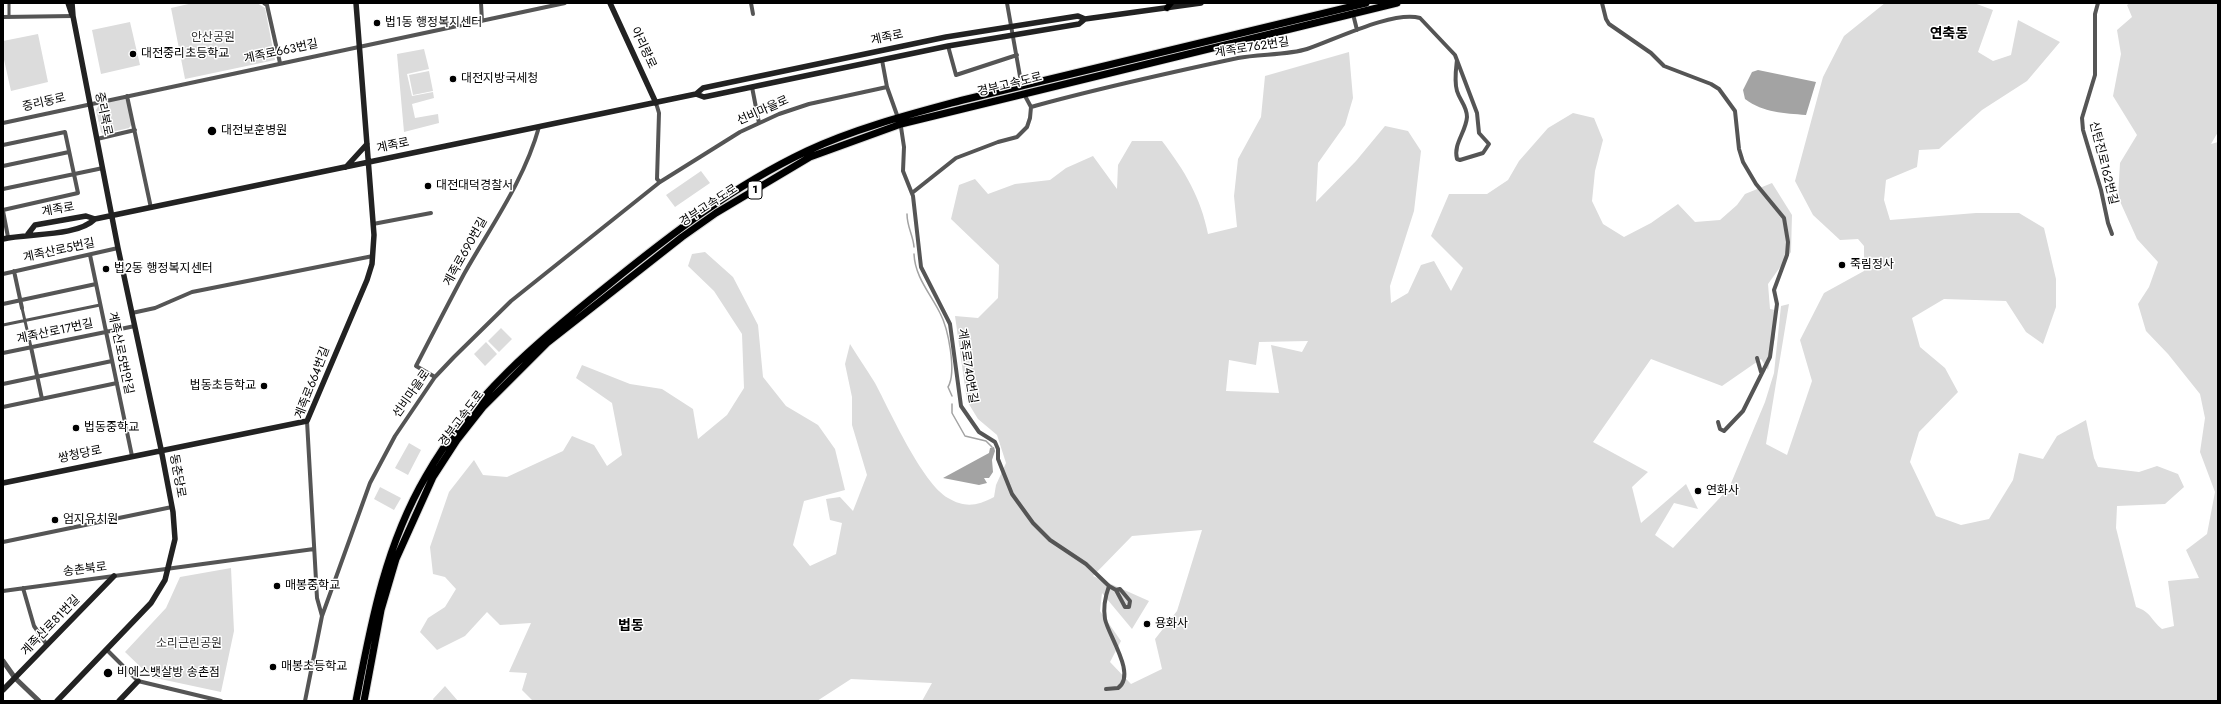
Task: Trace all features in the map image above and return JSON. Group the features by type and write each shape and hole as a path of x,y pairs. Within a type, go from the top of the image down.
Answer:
{"highway":[{"name":"경부고속도로","path":"356,701 374,610 389,557 426,475 452,438 500,378 541,339 676,230 718,201 807,151 899,118 963,100 1366,3"},
{"name":"경부고속도로","path":"364,701 381,610 396,559 433,477 458,440 483,407 547,343 682,237 716,213 810,157 901,124 1397,3"}],"main road":[{"name":"중리북로","path":"68,3 73,16"},
{"name":"중리북로","path":"72,3 73,16 112,216"},
{"path":"356,3 369,163"},
{"name":"아리랑로","path":"610,3 656,103"},
{"path":"1169,5 1177,3"},
{"name":"계족로","path":"696,94 704,97 948,46 1079,24 1085,19 1169,5 1202,3"},
{"name":"계족로","path":"6,238 28,234 36,236 88,226 96,220 112,216 656,103 696,94 702,88 946,36 1078,16 1085,19"},
{"path":"346,167 367,144"},
{"name":"계족로664번길","path":"307,422 361,296 373,256 373,224 369,163"},
{"name":"계족로","path":"28,234 35,225 86,216 96,220"},
{"name":"동춘당로","path":"57,701 108,650 151,603 165,580 170,568 175,539 172,508 161,449 112,216"},
{"name":"쌍청당로","path":"3,483 161,449 307,422"},
{"name":"계족산로81번길","path":"3,690 114,576"},
{"path":"119,701 138,681"}],"street":[{"path":"8,3 8,17"},
{"path":"264,3 267,5 280,63"},
{"path":"480,3 482,21"},
{"name":"계족로663번길","path":"90,103 565,3"},
{"path":"751,3 753,14"},
{"path":"1007,3 1021,82"},
{"path":"1602,3 1606,19 1609,24 1650,53 1664,66 1711,84 1726,97 1735,111 1739,149 1743,162 1756,184 1784,218 1788,242 1787,255 1774,290 1777,304 1773,343 1766,367 1761,372 1751,396 1738,417 1724,431 1720,429 1718,422"},
{"name":"신탄진로162번길","path":"2098,3 2095,14 2095,75 2082,118 2083,130 2091,153 2112,234"},
{"path":"3,17 73,16"},
{"name":"계족로762번길","path":"1031,107 1127,82 1239,58 1306,50 1357,30 1399,17 1414,16 1420,18 1450,48 1457,60 1477,113 1479,133 1489,144 1483,153 1460,160 1458,159 1456,150 1467,115 1466,106 1457,91 1457,60"},
{"path":"1354,18 1357,30"},
{"path":"948,46 956,76 1017,55"},
{"path":"882,60 887,87 897,115"},
{"path":"752,87 759,123"},
{"name":"선비마을로","path":"305,701 322,616 370,483 395,436 435,377 511,301 660,182 740,132 759,123 809,104 887,87"},
{"path":"912,193 956,158 1017,137 1027,127 1030,118 1031,107 1024,94"},
{"path":"127,96 151,208"},
{"name":"중리동로","path":"3,123 90,103"},
{"path":"656,103 659,114 657,179 660,182"},
{"name":"계족로690번길","path":"435,377 416,366 464,274 516,185 532,151 539,127"},
{"name":"계족로740번길","path":"900,127 904,147 903,171 912,193 921,267 950,324 961,406 979,432 995,442 998,449 998,459 1012,494 1033,523 1050,540 1086,564 1109,586 1118,589"},
{"path":"97,139 135,130"},
{"path":"3,145 65,132 78,193 3,211 6,238"},
{"path":"3,166 69,152"},
{"path":"3,189 103,168"},
{"path":"373,224 431,213"},
{"name":"계족산로5번길","path":"3,274 118,248"},
{"name":"계족산로5번안길","path":"90,255 132,456"},
{"path":"132,313 155,308 192,292 373,256"},
{"path":"14,271 42,399"},
{"path":"3,304 96,284"},
{"path":"3,325 100,305"},
{"name":"계족산로17번길","path":"3,353 135,326"},
{"path":"1757,358 1761,372"},
{"path":"3,384 112,361"},
{"path":"3,407 116,383"},
{"name":"계족로664번길","path":"307,422 317,598 322,616"},
{"path":"3,542 172,508"},
{"name":"송촌북로","path":"3,591 314,549"},
{"path":"1106,689 1121,686 1123,677 1122,659 1105,621 1105,596 1109,586"},
{"path":"23,588 34,626 47,645"},
{"path":"108,650 138,681 221,701"},
{"path":"3,661 15,678 39,701"}],"green space":[{"name":"안산공원","path":"193,3 257,3 265,8 275,60 185,79 171,8"},
{"path":"1885,3 1974,3 1993,10 1978,52 1993,61 2011,55 2018,20 2060,42 2027,81 1982,110 1939,149 1919,150 1917,167 1886,180 1884,200 1890,220 1976,213 2019,213 2044,228 2056,279 2056,307 2043,344 2026,332 2006,301 1944,299 1912,318 1920,347 1945,368 1958,392 1919,432 1910,462 1936,516 1961,525 1989,519 2013,480 2019,453 2043,459 2057,436 2086,420 2094,458 2098,467 2139,472 2157,466 2178,474 2184,487 2165,504 2117,506 2116,528 2136,607 2145,611 2162,629 2174,626 2168,581 2199,578 2186,550 2207,534 2215,492 2200,452 2205,418 2200,394 2168,354 2146,331 2138,304 2149,287 2158,262 2137,239 2118,197 2120,163 2137,135 2113,96 2121,54 2117,30 2132,17 2127,5 2130,3 2218,3 2218,132 2211,144 2218,142 2218,701 922,701 932,683 851,679 817,701 533,701 522,690 527,673 509,672 531,623 500,625 487,612 465,636 437,650 420,632 428,618 445,607 456,589 445,577 433,574 430,547 449,492 474,460 483,475 507,477 563,451 572,436 594,445 607,466 622,455 612,403 576,378 582,365 630,384 662,389 693,409 698,439 727,415 744,388 742,334 714,291 688,266 692,254 705,252 733,277 758,325 763,377 786,406 818,425 835,449 845,490 804,501 793,545 810,566 836,554 842,523 830,520 826,499 840,497 853,511 867,475 852,425 852,397 845,364 850,344 875,383 917,462 938,490 954,501 971,505 994,497 996,485 1006,463 997,435 978,419 967,401 955,316 978,318 998,298 999,265 951,219 959,185 975,179 988,194 1015,184 1050,180 1066,168 1093,156 1117,189 1118,165 1132,141 1162,141 1178,163 1191,185 1201,208 1208,234 1237,227 1234,196 1238,159 1261,117 1265,76 1349,52 1353,98 1345,125 1318,163 1316,202 1356,161 1385,126 1408,131 1421,151 1414,211 1390,286 1391,303 1408,293 1421,265 1434,261 1451,291 1463,268 1431,236 1449,194 1487,194 1508,180 1519,161 1548,128 1573,113 1594,118 1603,140 1595,171 1592,201 1603,224 1624,237 1651,223 1678,204 1695,222 1720,220 1737,205 1745,194 1772,183 1792,215 1791,252 1768,284 1770,309 1775,310 1775,337 1768,370 1761,359 1722,386 1651,359 1593,442 1648,472 1632,487 1641,523 1686,484 1698,509 1674,503 1655,535 1673,548 1729,488 1765,402 1774,373 1781,306 1789,304 1766,444 1787,455 1812,381 1800,340 1824,293 1864,271 1864,246 1858,239 1840,240 1813,215 1795,181 1823,77 1844,36","holes":["1308,341 1302,352 1271,345 1279,393 1226,391 1229,360 1256,365 1259,342","1202,530 1177,611 1155,639 1162,669 1131,684 1110,662 1121,641 1100,611 1102,593 1132,629 1149,601 1093,576 1132,536"]},
{"path":"130,22 140,65 101,74 92,30"},
{"path":"38,34 48,82 11,91 3,55 3,41"},
{"path":"424,49 429,69 407,74 412,96 433,92 434,98 412,104 415,118 438,114 439,123 404,132 397,54"},
{"path":"429,71 433,91 413,95 409,75"},
{"path":"126,98 132,124 129,128 103,134 101,132 96,110 100,103"},
{"path":"701,171 710,183 675,207 666,195"},
{"path":"501,328 512,339 499,352 488,341"},
{"path":"486,342 497,354 485,366 474,354"},
{"path":"409,443 421,450 408,475 395,468"},
{"path":"380,487 401,498 394,510 374,499"},
{"name":"소리근린공원","path":"231,568 234,631 221,692 151,677 125,652 166,608 180,577"},
{"path":"445,686 458,701 434,701 433,699"}],"shaded area":[{"path":"1758,70 1816,82 1806,115 1767,110 1752,104 1745,99 1743,90 1752,72"},
{"path":"994,447 995,451 992,460 993,472 989,478 984,478 987,483 979,485 943,478 989,453 990,448"}],"waterway":[{"path":"907,214 914,247"},
{"path":"914,254 920,278 940,313 946,329 952,361 951,380 948,387 952,396"},
{"path":"952,404 952,413 965,436 986,441 992,447"}],"place":[{"name":"법1동 행정복지센터","path":"377,23"},
{"name":"대전중리초등학교","path":"133,54"},
{"name":"대전지방국세청","path":"453,79"},
{"name":"대전보훈병원","path":"212,131"},
{"name":"대전대덕경찰서","path":"428,186"},
{"name":"죽림정사","path":"1842,265"},
{"name":"법2동 행정복지센터","path":"106,269"},
{"name":"법동초등학교","path":"264,386"},
{"name":"법동중학교","path":"76,428"},
{"name":"연화사","path":"1698,491"},
{"name":"엄지유치원","path":"55,520"},
{"name":"매봉중학교","path":"277,586"},
{"name":"용화사","path":"1147,624"},
{"name":"매봉초등학교","path":"273,667"},
{"name":"비에스뱃살방 송촌점","path":"108,673"}],"district":[{"name":"연축동","path":"1949,35"},
{"name":"법동","path":"631,627"}]}
